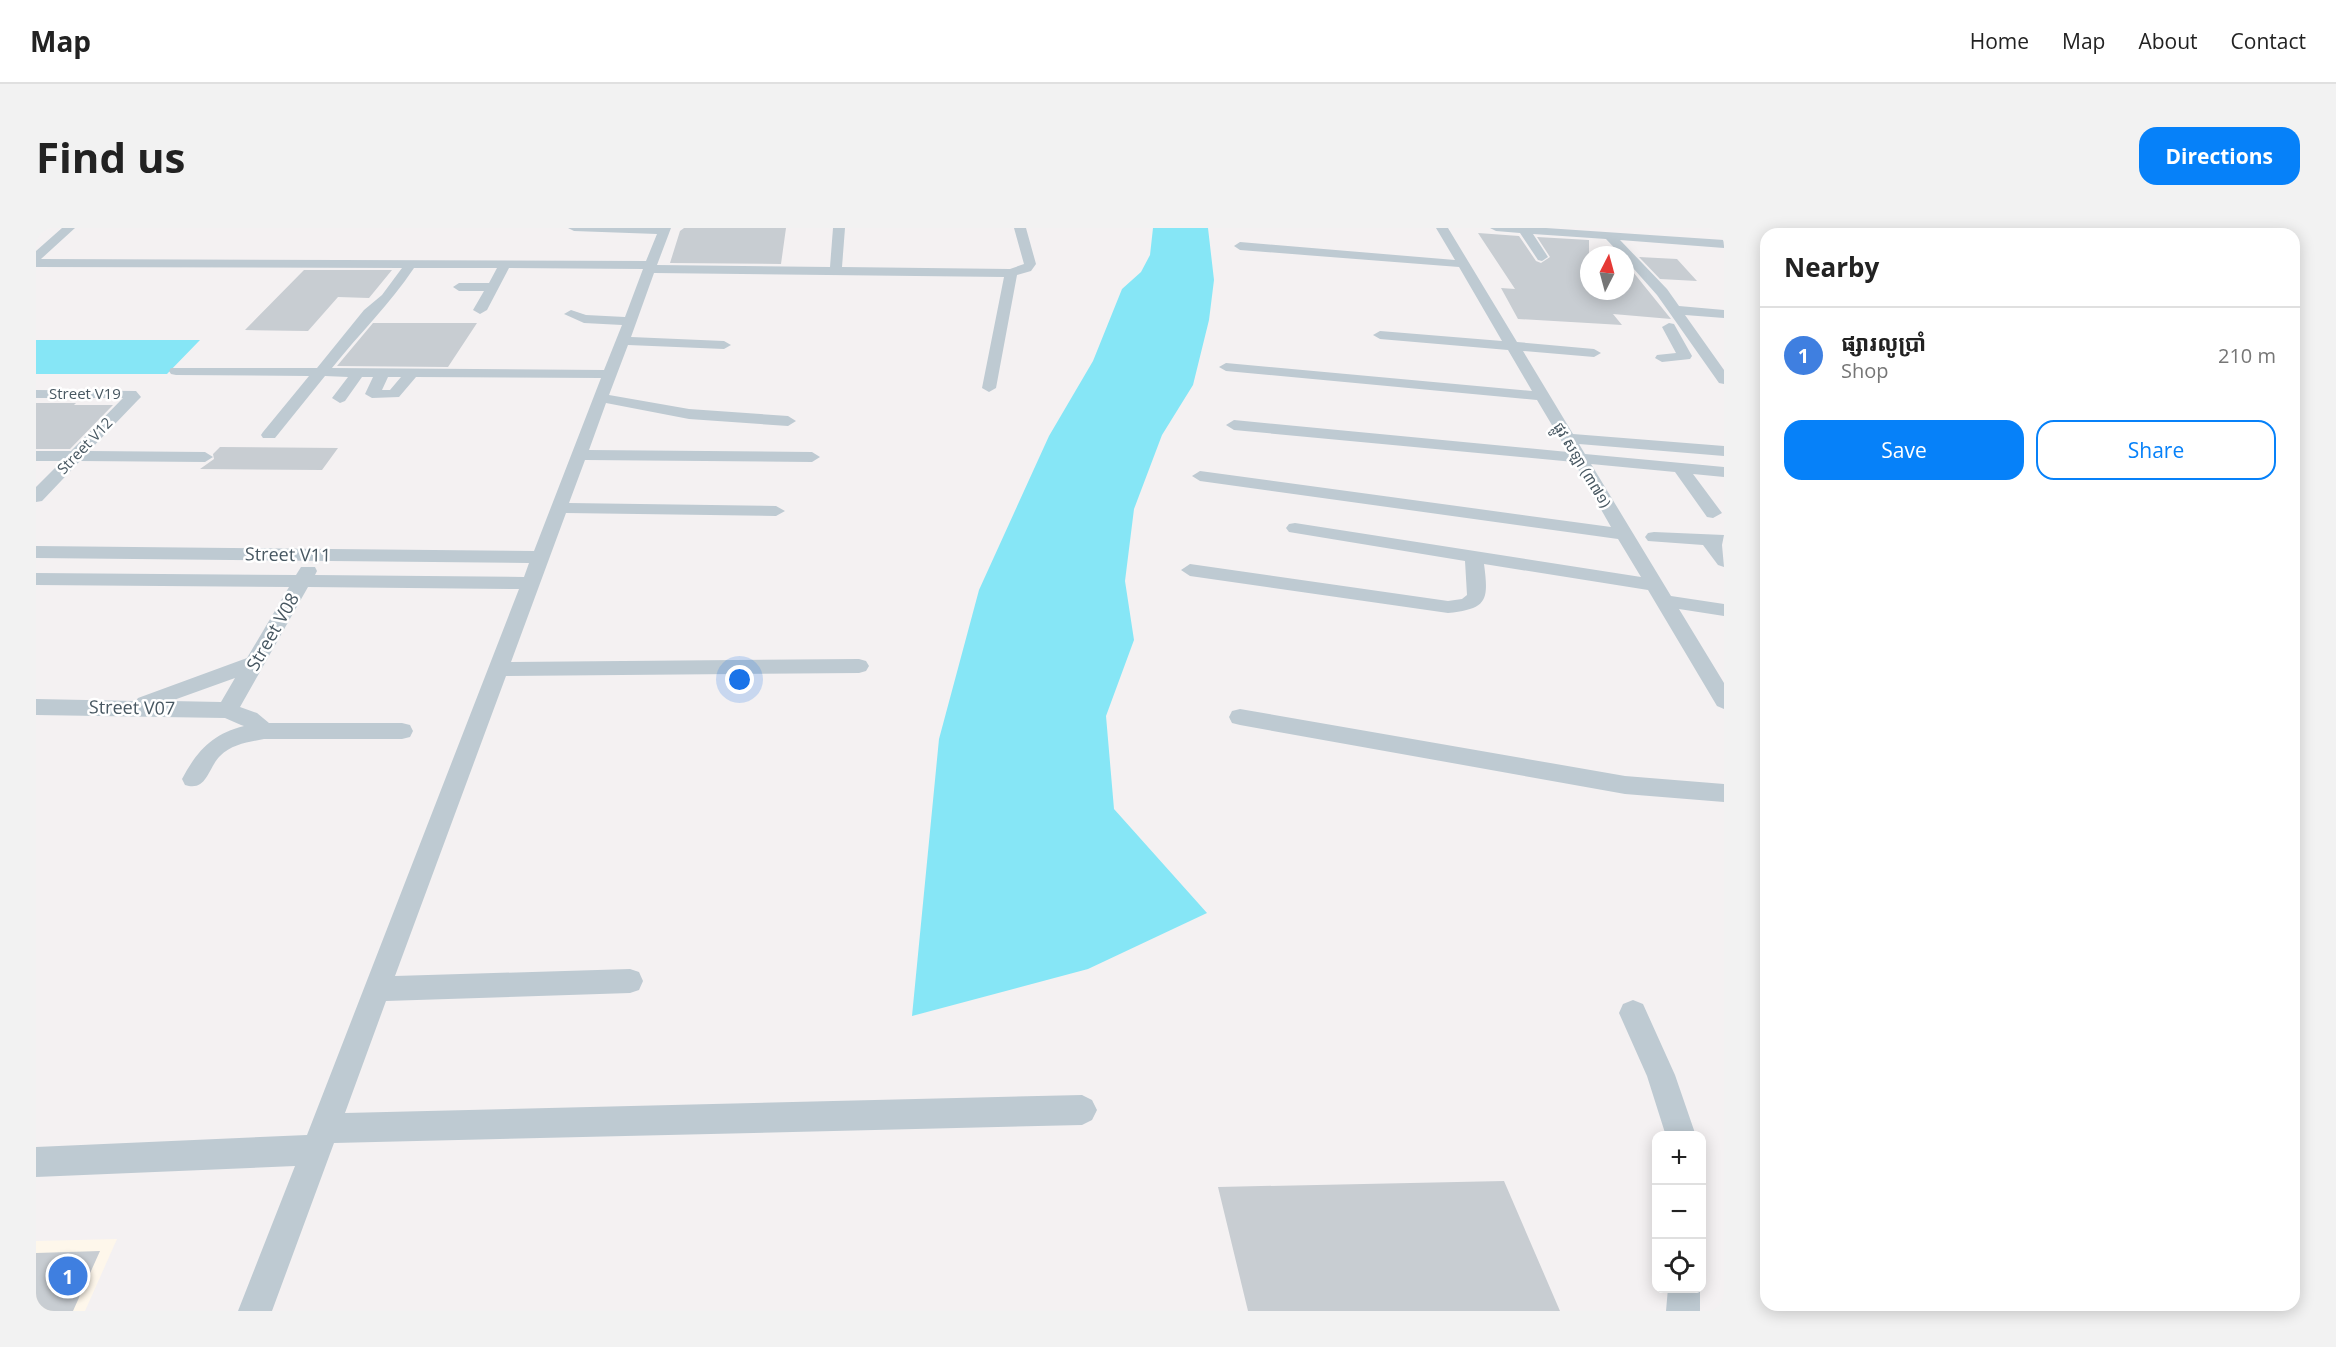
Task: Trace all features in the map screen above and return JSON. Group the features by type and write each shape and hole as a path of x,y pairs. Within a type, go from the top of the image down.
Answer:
{"street":[{"path":"36,257 69,229 57,228"},
{"path":"255,1311 665,229 574,228"},
{"path":"836,271 839,228"},
{"path":"36,263 378,259 411,264 1011,273 1027,268 1030,264 1020,228"},
{"name":"ផ្លូវ សឡា (៣៧១)","path":"1442,228 1565,438 1664,602 1720,689"},
{"path":"1496,228 1609,234 1724,244"},
{"path":"1656,228 1666,239"},
{"path":"1524,230 1542,257"},
{"path":"1609,234 1675,310 1723,377"},
{"path":"1240,246 1463,264"},
{"path":"269,435 369,313 387,298 411,264"},
{"path":"480,310 505,265"},
{"path":"989,388 1011,273"},
{"path":"459,287 491,288"},
{"path":"1675,310 1724,314"},
{"path":"571,314 584,320 626,331 724,345"},
{"path":"1662,358 1685,356 1668,324 1684,323"},
{"path":"1380,335 1594,353"},
{"path":"1226,368 1540,396"},
{"path":"176,372 357,374 378,380"},
{"path":"357,374 343,394 378,380 411,374 610,374"},
{"path":"378,380 372,394 394,394 411,374"},
{"name":"Street V19","path":"36,394 133,395"},
{"name":"Street V12","path":"36,496 133,395"},
{"path":"601,398 689,414 788,421"},
{"path":"1234,425 1724,472"},
{"path":"1565,438 1724,451"},
{"path":"580,455 812,457"},
{"path":"36,456 205,457"},
{"path":"1680,468 1713,513"},
{"path":"1200,476 1623,534"},
{"path":"559,508 776,511"},
{"path":"1295,528 1654,585"},
{"path":"1654,537 1716,540 1724,561"},
{"name":"Street V11","path":"36,552 541,557"},
{"path":"90,579 115,553"},
{"name":"Street V08","path":"227,710 319,555"},
{"path":"1190,570 1448,607 1467,605 1476,598 1478,587 1473,556"},
{"name":"Street V11","path":"36,579 531,583"},
{"path":"1664,602 1697,604 1724,610"},
{"path":"132,708 255,663"},
{"path":"498,669 859,666"},
{"name":"Street V07","path":"36,707 227,710"},
{"path":"227,710 249,719 264,731"},
{"path":"1240,717 1625,785 1724,793"},
{"path":"193,779 212,750 240,735 264,731 402,731"},
{"path":"377,989 630,981"},
{"path":"1633,1013 1661,1075 1679,1131"},
{"path":"36,1162 320,1139 1082,1110"},
{"path":"1683,1311 1684,1293"}],"shaded area":[{"path":"117,1239 85,1311 36,1311 36,1241"}],"water":[{"path":"1153,228 1208,228 1214,280 1209,320 1193,385 1162,435 1134,509 1125,581 1134,640 1106,716 1114,809 1207,913 1088,969 912,1016 939,739 979,590 1049,436 1093,361 1122,289 1141,272 1150,255"},
{"path":"36,340 200,340 167,374 36,374"}],"building":[{"path":"684,228 786,228 781,264 670,263 680,231"},
{"path":"1478,233 1519,236 1536,261 1541,263 1550,257 1537,237 1589,240 1589,246 1580,246 1580,300 1634,300 1634,273 1671,319 1613,314 1622,325 1518,319 1501,288 1515,289"},
{"path":"1639,257 1677,259 1697,281 1660,279"},
{"path":"304,270 392,270 369,298 338,297 308,331 245,330"},
{"path":"373,323 477,323 448,367 337,366"},
{"path":"36,403 113,405 70,449 36,449"},
{"path":"220,447 338,448 322,470 200,469 214,459 213,454"},
{"path":"1504,1181 1560,1311 1248,1311 1218,1187"},
{"path":"100,1251 73,1311 36,1311 36,1253"}],"place":[{"name":"ផ្សារលូប្រាំ","path":"68,1276"}]}
